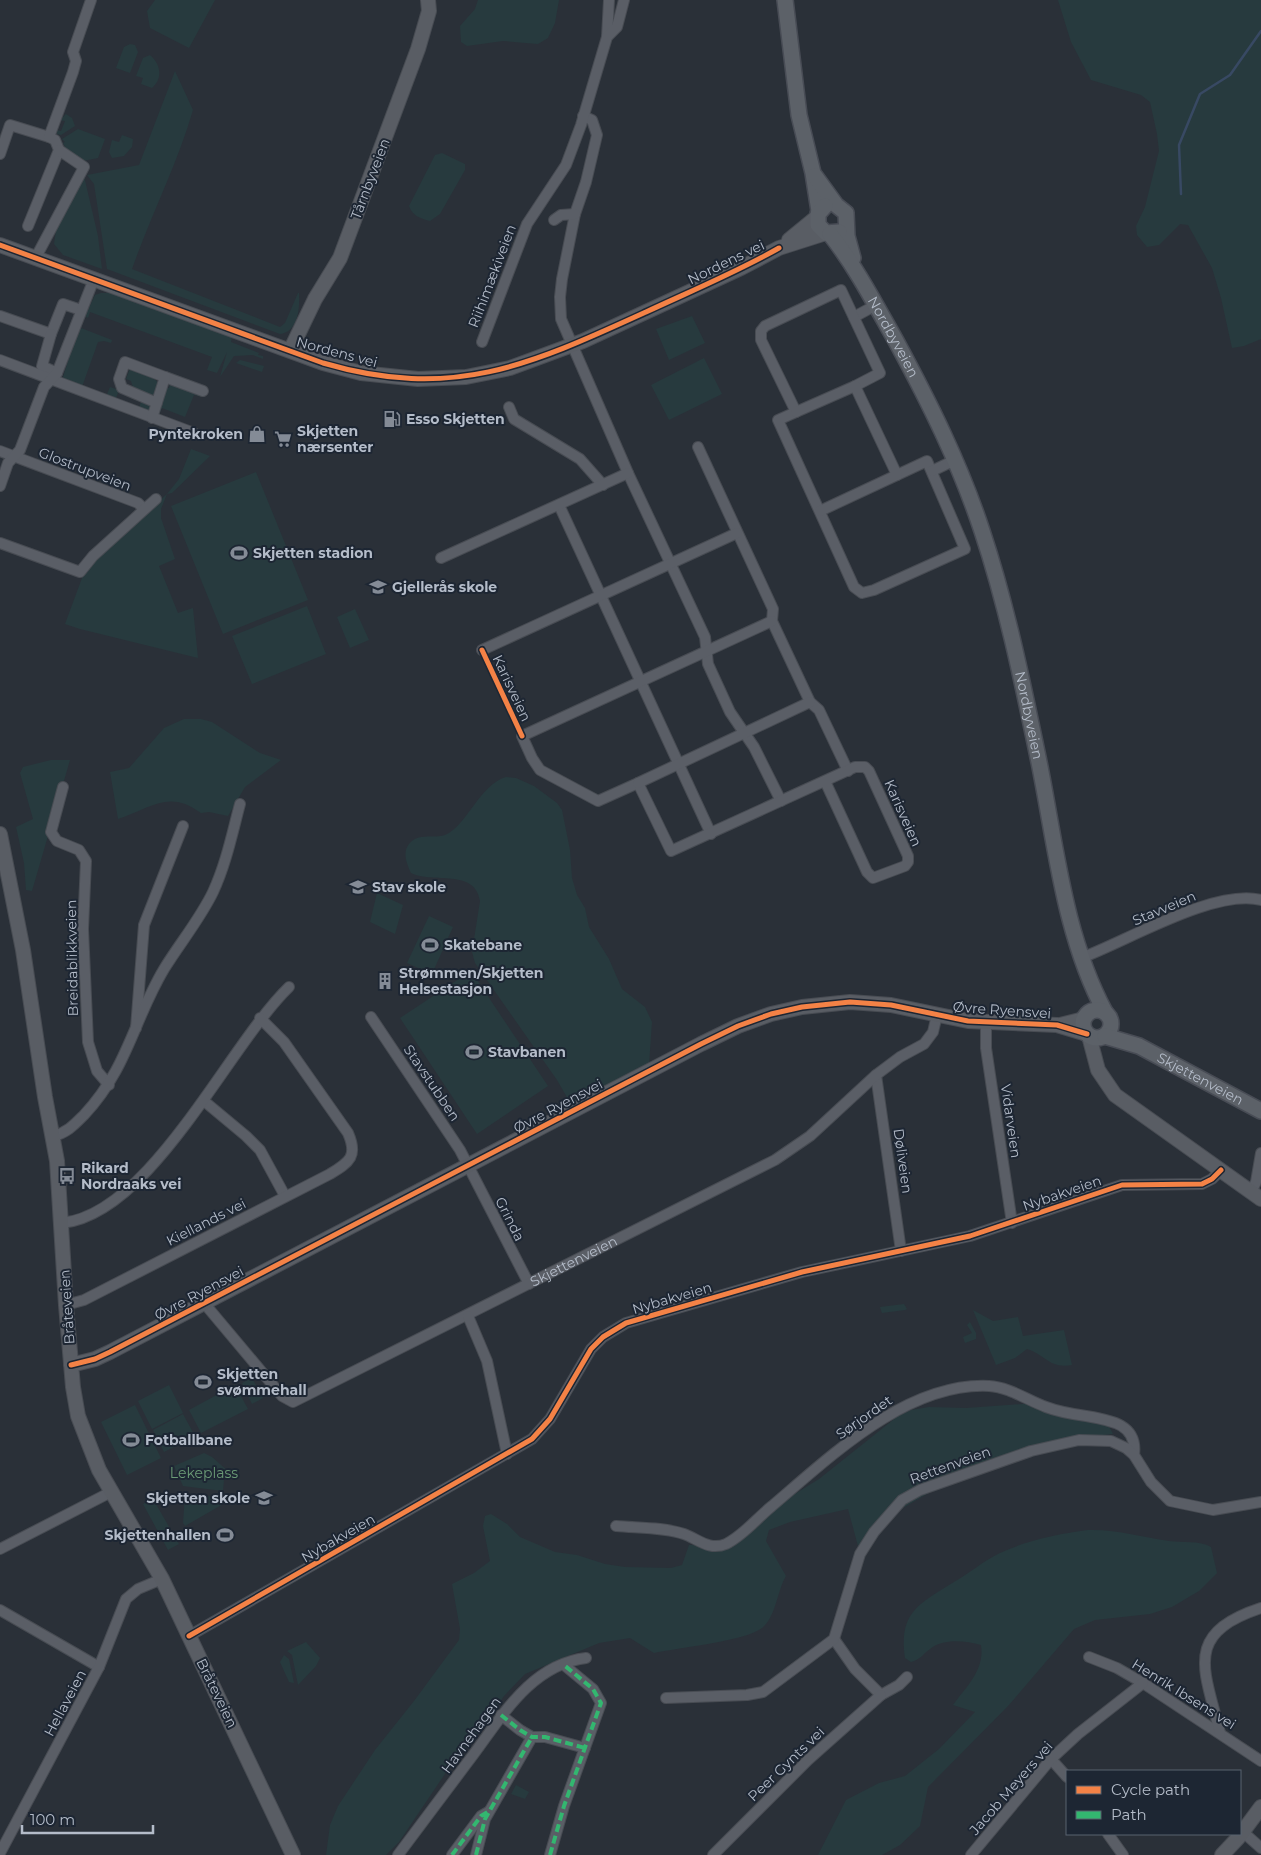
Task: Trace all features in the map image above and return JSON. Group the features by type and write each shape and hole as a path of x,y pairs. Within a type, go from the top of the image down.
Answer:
{"main road":[{"name":"Nordbyveien","path":"785,0 799,115 813,173 820,228 828,233 856,269 928,401 956,460 982,530 998,585 1037,753 1064,894 1086,974 1108,1016"},
{"name":"Nordbyveien","path":"813,173 836,205 846,213 845,226 856,269"},
{"path":"818,214 828,204 836,205"},
{"path":"828,233 838,233 845,226"},
{"name":"Nordbyveien","path":"1086,974 1092,1029"},
{"path":"1094,1010 1108,1016 1111,1027 1092,1029 1094,1010"},
{"name":"Skjettenveien","path":"1108,1016 1139,1046"},
{"name":"Skjettenveien","path":"1092,1029 1139,1046 1261,1111"}],"street":[{"path":"49,137 73,72 76,61 74,52 91,0"},
{"name":"Tårnbyveien","path":"290,351 315,299 340,258 418,49 429,11 428,0"},
{"name":"Riihimækiveien","path":"482,342 526,224 566,165 607,37 609,0"},
{"name":"Riihimækiveien","path":"607,37 617,26 624,0"},
{"path":"583,116 592,120 597,135 586,182 575,214 559,306 561,319 628,473 705,637 708,664 730,712 745,732 781,802"},
{"path":"0,154 10,125 55,140 59,150 84,167 36,257"},
{"path":"28,226 59,150"},
{"path":"534,213 551,219 561,215 575,214"},
{"name":"Nordens vei","path":"779,248 818,214"},
{"name":"Nordens vei","path":"0,245 290,351 361,373 431,379 499,371 572,345 728,274 779,248 828,233"},
{"name":"Glostrupveien","path":"0,486 8,463 20,450 44,388 55,376 94,279"},
{"name":"Nordbyveien","path":"796,412 761,340 761,331 765,326 841,290 880,374 855,386 778,420 854,587 862,593 874,590 965,549 932,471"},
{"path":"55,376 42,366 51,334 63,304 81,310"},
{"path":"854,317 876,306"},
{"path":"0,316 51,334"},
{"path":"0,360 55,376 152,418 194,433"},
{"path":"157,403 122,388 119,379 125,362 203,391"},
{"path":"152,418 165,377"},
{"path":"855,386 897,475"},
{"path":"509,407 514,419 580,459 603,485"},
{"path":"698,448 773,609 772,621 810,702 819,710 848,771"},
{"name":"Glostrupveien","path":"0,451 138,503 144,509"},
{"path":"820,511 927,462 932,471 956,460"},
{"path":"440,558 628,473"},
{"path":"0,543 80,572 93,556 156,499"},
{"path":"559,505 710,834"},
{"name":"Karisveien","path":"482,650 737,533"},
{"name":"Karisveien","path":"772,621 522,736 532,758 540,770 598,801 810,702"},
{"name":"Karisveien","path":"638,782 671,851 825,781 861,766 869,771 908,856 908,862 904,866 873,878 867,872 825,781"},
{"name":"Breidablikkveien","path":"63,787 51,832 57,841 79,850 86,861 83,929 89,1047 97,1071 109,1085"},
{"path":"53,1136 70,1128 109,1085 164,969 200,916 214,891 227,855 240,804"},
{"path":"136,1031 135,1016 144,925 183,826"},
{"name":"Bråteveien","path":"0,834 25,957 45,1097 59,1172 66,1305 78,1416 94,1460 162,1579 292,1855"},
{"name":"Stavveien","path":"1081,958 1170,918 1214,902 1254,898 1261,900"},
{"path":"62,1223 88,1216 125,1190 167,1148 204,1101 260,1018 289,987"},
{"name":"Øvre Ryensvei","path":"71,1365 102,1356 715,1037 771,1014 813,1005 861,1002 891,1005 986,1023 1057,1025 1092,1029"},
{"name":"Skjettenveien","path":"204,1303 282,1396 293,1402 468,1316 775,1160 810,1136 876,1075 927,1041 933,1032 937,1015"},
{"name":"Stavstubben","path":"371,1017 460,1150 468,1166"},
{"name":"Kiellands vei","path":"66,1305 84,1300 345,1165 353,1154 353,1146 348,1133 284,1042 260,1018"},
{"name":"Vidarveien","path":"986,1023 986,1048 1012,1223"},
{"path":"1092,1029 1096,1062 1104,1081 1120,1099 1256,1196"},
{"name":"Døliveien","path":"876,1075 901,1251"},
{"path":"204,1101 260,1150 285,1196"},
{"path":"1256,1196 1256,1182 1261,1153"},
{"name":"Grinda","path":"468,1166 529,1284"},
{"name":"Nybakveien","path":"189,1636 532,1439 550,1419 591,1349 603,1337 626,1323 802,1272 970,1236 1122,1185 1202,1184 1212,1179 1221,1170"},
{"path":"468,1316 487,1361 507,1454"},
{"name":"Sørjordet","path":"616,1526 676,1532 714,1547 725,1544 743,1533 802,1480 896,1410 930,1396 972,1388 998,1387 1046,1407 1119,1423 1132,1435 1135,1446 1134,1455"},
{"name":"Rettenveien","path":"834,1639 860,1554 874,1532 909,1495 1031,1450 1070,1442 1111,1441 1126,1448 1134,1455 1150,1482 1170,1501 1213,1510 1261,1502"},
{"path":"0,1548 111,1492"},
{"name":"Hellaveien","path":"0,1853 99,1667 126,1599 138,1589 162,1579"},
{"path":"1220,1733 1205,1671 1204,1655 1215,1633 1234,1620 1261,1608"},
{"path":"0,1610 99,1667"},
{"path":"666,1698 762,1692 834,1639 855,1669 881,1695"},
{"name":"Henrik Ibsens vei","path":"1089,1657 1117,1668 1261,1761"},
{"name":"Havnehagen","path":"398,1855 501,1715 536,1680 564,1664 586,1658"},
{"path":"550,1855 564,1806 601,1703 593,1689 564,1664"},
{"name":"Peer Gynts vei","path":"713,1855 808,1760 881,1695 900,1685 907,1677"},
{"name":"Jacob Meyers vei","path":"972,1855 1051,1760 1078,1734 1143,1684"},
{"path":"501,1715 532,1737 545,1737 584,1748"},
{"path":"476,1855 489,1811 532,1737"},
{"path":"1051,1760 1066,1776"},
{"path":"1261,1807 1243,1832 1261,1848"},
{"path":"452,1855 481,1816 489,1811"},
{"path":"1109,1835 1123,1855"},
{"path":"1222,1855 1240,1835"}],"green space":[{"path":"155,0 215,0 189,48 150,28 147,11"},
{"path":"478,0 559,0 555,23 548,38 538,44 503,41 467,46 461,42 460,26 475,9"},
{"path":"1058,0 1261,0 1261,339 1244,346 1232,348 1212,268 1188,225 1180,224 1159,245 1147,247 1137,235 1136,226 1145,207 1159,151 1150,102 1141,95 1091,80 1071,42"},
{"path":"130,44 135,45 138,52 130,73 116,68 124,47"},
{"path":"150,55 157,63 159,72 158,80 152,88 141,84 143,78 136,76 143,58"},
{"path":"175,71 193,110 187,130 132,269 280,327 285,323 299,293 297,318 291,329 286,332 280,334 107,269 94,184 87,175 139,165"},
{"path":"66,114 72,118 75,126 61,135 57,134 56,130 61,131 65,121 60,120"},
{"path":"78,129 105,139 98,158 83,161 67,151 63,143 65,142 62,139"},
{"path":"122,135 133,139 132,147 124,156 112,158 109,152 112,140 119,142"},
{"path":"442,153 465,164 465,170 440,214 430,221 417,216 409,206 435,155"},
{"path":"84,176 98,236 102,269 63,255 54,244 57,224"},
{"path":"113,293 232,337 231,342 259,353 258,355 263,356 263,359 253,355 234,356 220,377 227,352 217,373 207,370 212,357 90,312 88,318 85,316 95,295"},
{"path":"692,316 705,343 669,360 656,329"},
{"path":"81,328 112,340 111,343 98,342 82,387 104,395 107,394 110,387 119,390 116,398 139,408 141,402 130,398 131,395 152,405 150,412 79,388 71,381 65,380 63,377 77,332"},
{"path":"704,358 722,394 669,420 651,385"},
{"path":"240,360 264,366 262,372 236,363"},
{"path":"130,368 148,375 159,384 160,389 156,399 133,387 131,381 126,379"},
{"path":"170,384 203,395 203,397 194,395 185,417 162,408 158,417 166,388 169,388"},
{"path":"191,449 210,456 172,493 167,494 179,479"},
{"name":"Skjetten stadion","path":"256,472 308,600 223,634 171,506"},
{"path":"167,494 161,509 161,518 175,559 159,566 178,613 193,608 198,658 65,624 82,578 98,557"},
{"path":"307,606 326,654 252,684 232,636"},
{"path":"355,609 369,640 350,648 337,617"},
{"path":"184,719 201,719 212,722 260,753 281,760 245,787 228,816 209,812 201,813 190,806 169,801 150,806 118,819 110,772 129,768 164,728"},
{"path":"51,760 70,760 32,891 26,890 24,863 16,827 33,819 20,773 23,767"},
{"path":"506,777 516,778 534,786 557,803 562,810 570,850 572,878 577,895 585,908 589,927 609,959 622,989 645,1007 652,1022 649,1065 576,1113 557,1080 475,963 472,952 480,901 477,891 470,884 462,881 420,876 411,873 406,859 407,847 413,840 421,837 445,835 453,830 488,788"},
{"path":"377,893 403,905 395,934 370,922"},
{"name":"Skatebane","path":"429,916 453,927 432,974 407,963"},
{"name":"Stavbanen","path":"471,971 548,1086 477,1134 400,1018"},
{"path":"904,1304 907,1309 905,1310 882,1313 880,1307"},
{"path":"973,1310 993,1321 1018,1317 1023,1336 1064,1330 1072,1365 1058,1365 1027,1349 1015,1358 996,1365"},
{"path":"970,1322 976,1333 976,1339 965,1343 963,1337 972,1333 967,1325"},
{"path":"252,1378 263,1398 252,1404 242,1383"},
{"path":"169,1385 183,1413 152,1429 138,1401"},
{"path":"235,1385 248,1409 201,1433 189,1410"},
{"path":"1022,1404 1059,1407 1087,1414 1099,1419 1108,1426 1113,1434 1084,1437 932,1491 903,1508 873,1531 858,1546 848,1509 790,1522 769,1530 766,1541 786,1576 773,1611 762,1628 742,1637 654,1653 630,1638 599,1643 525,1674 504,1696 472,1742 457,1756 399,1842 386,1855 326,1855 330,1825 338,1806 375,1750 459,1640 460,1629 452,1584 474,1573 490,1561 483,1526 485,1516 491,1514 507,1524 520,1537 555,1552 577,1555 605,1564 625,1567 671,1568 682,1565 689,1545 727,1543 772,1508 819,1479 898,1416 911,1410 929,1407 966,1408"},
{"name":"Fotballbane","path":"135,1405 161,1458 127,1475 101,1422"},
{"path":"183,1414 195,1436 164,1452 153,1430"},
{"name":"Lekeplass","path":"204,1453 212,1457 229,1472 224,1479 223,1491 183,1486 174,1466"},
{"name":"Lekeplass","path":"185,1495 223,1497 225,1503 185,1526 183,1523"},
{"name":"Lekeplass","path":"153,1499 179,1544 168,1550 143,1504"},
{"path":"1088,1530 1119,1532 1169,1541 1206,1545 1211,1547 1217,1573 1199,1591 1172,1607 1150,1614 1095,1620 1074,1629 1009,1705 928,1787 920,1826 900,1845 882,1855 818,1855 846,1800 879,1783 905,1776 939,1749 975,1712 953,1705 969,1685 977,1670 980,1662 981,1645 968,1642 942,1643 911,1662 905,1658 904,1642 905,1629 914,1610 931,1596 1000,1553 1021,1544 1043,1538"},
{"path":"306,1642 320,1658 316,1666 298,1685 292,1655 287,1651"},
{"path":"284,1655 289,1659 294,1683 289,1682 280,1662"},
{"path":"516,1785 529,1792 525,1799 511,1794"}],"waterway":[{"path":"1181,194 1179,145 1200,94 1230,75 1261,31"}],"marked path":[{"path":"550,1855 564,1806 601,1703 593,1689 564,1665"},
{"path":"501,1715 532,1737 545,1737 585,1748"},
{"path":"476,1855 485,1819 532,1737"},
{"path":"452,1855 481,1816 489,1811"}],"cycle path":[{"path":"0,245 323,363 369,374 412,379 452,378 490,372 565,348 730,273 779,248"},
{"path":"482,650 522,736"},
{"path":"71,1365 95,1359 110,1352 701,1044 738,1026 771,1014 802,1007 850,1002 891,1005 968,1021 1057,1025 1087,1034"},
{"path":"189,1636 532,1439 550,1419 591,1349 603,1337 626,1323 802,1272 970,1236 1122,1185 1202,1184 1212,1179 1221,1170"}],"place":[{"name":"Esso Skjetten","path":"392,419"},
{"name":"Pyntekroken","path":"257,434"},
{"name":"Skjetten nærsenter","path":"283,439"},
{"name":"Skjetten stadion","path":"239,553"},
{"name":"Gjellerås skole","path":"378,587"},
{"name":"Stav skole","path":"358,887"},
{"name":"Skatebane","path":"430,945"},
{"name":"Strømmen/Skjetten Helsestasjon","path":"385,981"},
{"name":"Stavbanen","path":"474,1052"},
{"name":"Rikard Nordraaks vei","path":"67,1176"},
{"name":"Skjetten svømmehall","path":"203,1382"},
{"name":"Fotballbane","path":"131,1440"},
{"name":"Skjetten skole","path":"264,1498"},
{"name":"Skjettenhallen","path":"225,1535"}]}
